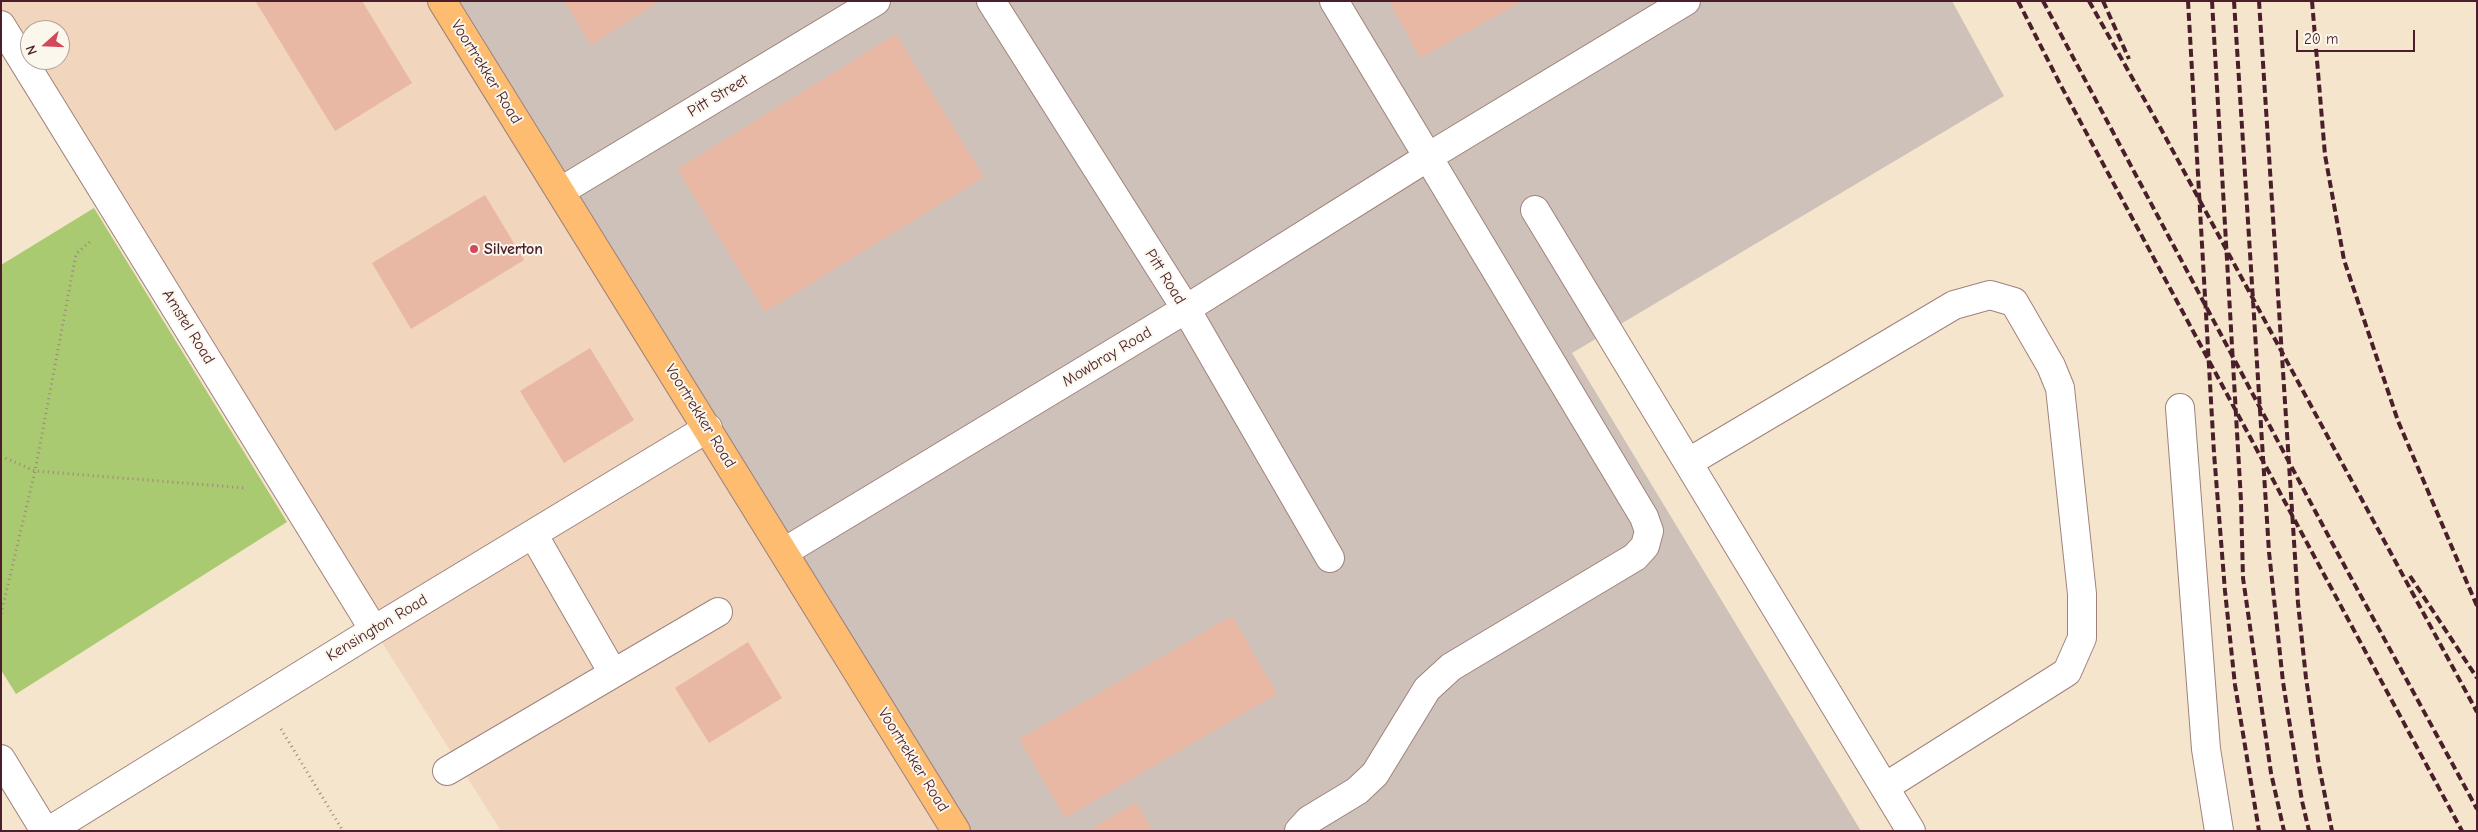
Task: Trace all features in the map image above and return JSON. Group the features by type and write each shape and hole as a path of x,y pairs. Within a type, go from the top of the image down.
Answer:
{"main road":[{"name":"Voortrekker Road","path":"442,1 956,831"}],"street":[{"name":"Pitt Street","path":"561,191 876,1"},
{"name":"Pitt Road","path":"991,1 1186,309 1330,558"},
{"path":"1299,831 1309,820 1357,791 1375,774 1427,690 1451,667 1635,557 1645,546 1649,531 1644,517 1334,1"},
{"name":"Mowbray Road","path":"784,552 1186,309 1428,157 1686,1"},
{"name":"Amstel Road","path":"1,25 374,630"},
{"path":"1535,210 1912,831"},
{"path":"1689,462 1954,305 1990,295 2014,302 2051,366 2060,388 2082,594 2082,638 2067,672 1886,787"},
{"path":"2180,408 2206,749 2219,831"},
{"name":"Kensington Road","path":"47,831 708,428"},
{"path":"533,534 612,673"},
{"path":"447,771 718,612"},
{"path":"1,759 47,831"}],"path":[{"path":"1,614 35,471 76,254 119,215"},
{"path":"1,456 35,471 289,492"},
{"path":"263,698 343,831"}],"shaded area":[{"path":"1,1 442,1 956,831 501,831 374,630 29,70 70,70 70,20 20,20 20,56 1,25"},
{"path":"442,1 1952,1 2004,96 1572,353 1861,831 956,831"}],"green space":[{"path":"94,208 287,522 16,694 1,670 1,265"}],"building":[{"path":"362,1 412,83 335,131 256,2"},
{"path":"564,1 660,1 591,45"},
{"path":"1389,1 1523,1 1420,58"},
{"path":"896,34 984,177 765,312 677,169"},
{"path":"485,195 524,260 411,329 372,263"},
{"path":"590,348 634,420 564,463 520,391"},
{"path":"1232,616 1277,694 1065,818 1019,739"},
{"path":"748,642 782,698 709,743 675,688"},
{"path":"1136,802 1153,831 1088,831"}],"railway":[{"path":"2018,1 2059,82 2462,831"},
{"path":"2043,1 2337,552 2477,809"},
{"path":"2089,1 2161,129 2477,712"},
{"path":"2103,1 2129,59"},
{"path":"2188,1 2214,453 2225,591 2235,685 2259,831"},
{"path":"2212,1 2241,501 2243,578 2271,773 2284,831"},
{"path":"2234,1 2269,552 2283,682 2302,801 2309,831"},
{"path":"2259,1 2298,603 2306,678 2319,766 2332,831"},
{"path":"2312,1 2325,155 2344,260 2398,421 2477,606"},
{"path":"2410,576 2477,678"}],"place":[{"name":"Silverton","path":"474,249"}]}
